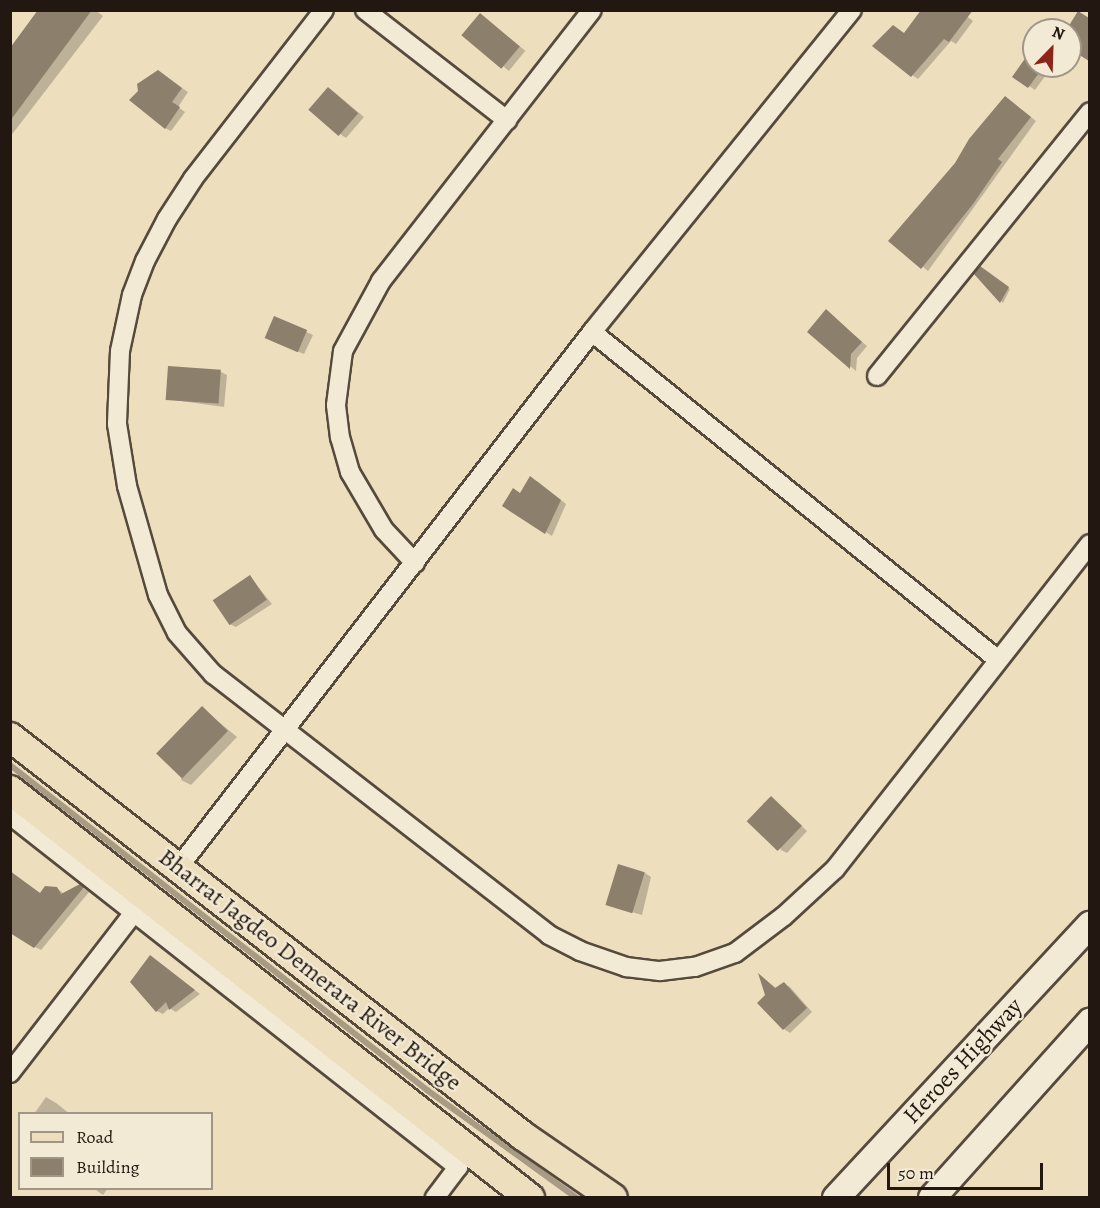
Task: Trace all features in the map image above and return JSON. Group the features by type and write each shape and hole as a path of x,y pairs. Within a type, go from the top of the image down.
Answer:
{"main road":[{"name":"Bharrat Jagdeo Demerara River Bridge","path":"10,737 523,1136 613,1197"},
{"name":"Bharrat Jagdeo Demerara River Bridge","path":"10,790 140,904 530,1197"},
{"name":"Heroes Highway","path":"836,1197 1089,926"},
{"path":"932,1197 1089,1022"}],"street":[{"path":"324,10 167,219 132,295 120,351 117,424 127,486 158,595 177,633 213,674 549,935 580,951 626,967 660,971 695,967 735,953 784,916 835,869 926,758 997,659 1089,544"},
{"path":"365,10 507,120"},
{"path":"415,563 384,530 364,501 351,472 340,438 336,405 343,351 381,281 592,10"},
{"path":"178,868 282,729 415,563 592,332 852,10"},
{"path":"877,375 1089,112"},
{"path":"592,332 997,659"},
{"path":"10,815 140,904 458,1167 435,1197"},
{"path":"10,1073 140,904"}],"building":[{"path":"38,10 92,10 10,121 10,48"},
{"path":"921,10 973,10 949,42 944,39 911,77 872,46 893,25 904,33"},
{"path":"1078,11 1089,18 1089,61 1082,57 1082,18 1074,18"},
{"path":"480,13 520,46 501,69 461,35"},
{"path":"1022,63 1022,78 1035,78 1028,88 1012,77"},
{"path":"158,70 182,88 172,102 180,107 165,129 129,100 138,91 137,84"},
{"path":"328,87 358,113 339,136 308,110"},
{"path":"1005,96 1031,117 998,159 1002,162 973,204 921,269 888,241 955,163 969,139"},
{"path":"980,266 1009,287 1000,303 974,274"},
{"path":"826,309 862,342 851,354 850,369 807,332"},
{"path":"274,316 307,330 298,352 265,338"},
{"path":"168,366 221,370 218,404 166,400"},
{"path":"530,476 561,500 545,534 502,506 513,488 520,493"},
{"path":"250,575 267,600 229,625 213,600"},
{"path":"202,706 228,731 182,778 156,753"},
{"path":"771,796 802,826 778,851 747,821"},
{"path":"618,864 645,872 632,913 605,905"},
{"path":"10,871 40,893 45,886 57,887 61,894 80,884 84,887 34,948 10,933"},
{"path":"150,955 195,990 169,1010 166,1002 156,1012 130,982"},
{"path":"758,973 775,988 784,982 807,1008 783,1030 757,1003 765,995"}],"waterway":[{"path":"10,765 427,1090 577,1198"}]}
